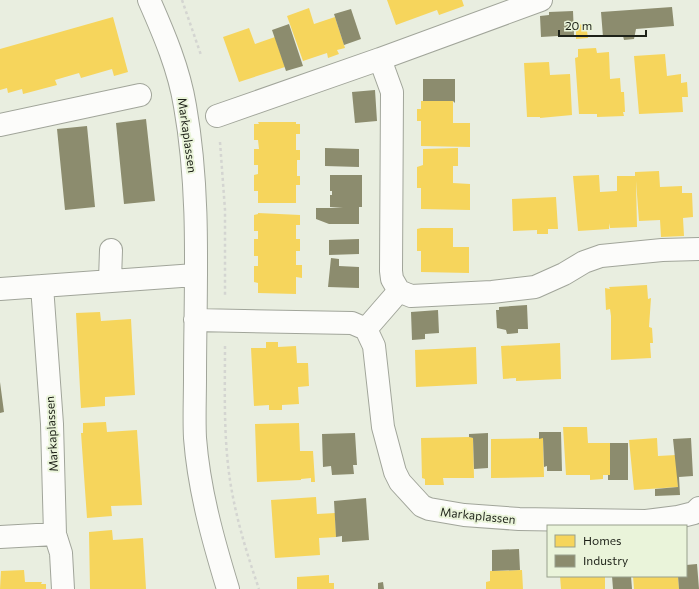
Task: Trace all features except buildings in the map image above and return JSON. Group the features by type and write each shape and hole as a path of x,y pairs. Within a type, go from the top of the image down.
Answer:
{"street":[{"name":"Markaplassen","path":"149,0 164,34 185,105 193,163 196,215 195,439 202,492 208,521 228,589"},
{"path":"217,116 380,59 541,0"},
{"path":"380,59 392,92 391,271 392,279 399,290 411,296 492,292 534,287 564,274 584,262 601,256 662,250 699,249"},
{"path":"0,125 140,94"},
{"path":"110,250 110,280"},
{"path":"0,289 195,275"},
{"name":"Markaplassen","path":"42,286 52,424 55,534 61,553 63,589"},
{"path":"195,320 352,323 366,329 399,290"},
{"name":"Markaplassen","path":"366,329 374,346 383,427 395,472 400,482 422,506 429,509 464,515 520,519 646,521 678,517 694,513 699,508"},
{"path":"0,537 55,534"}]}
